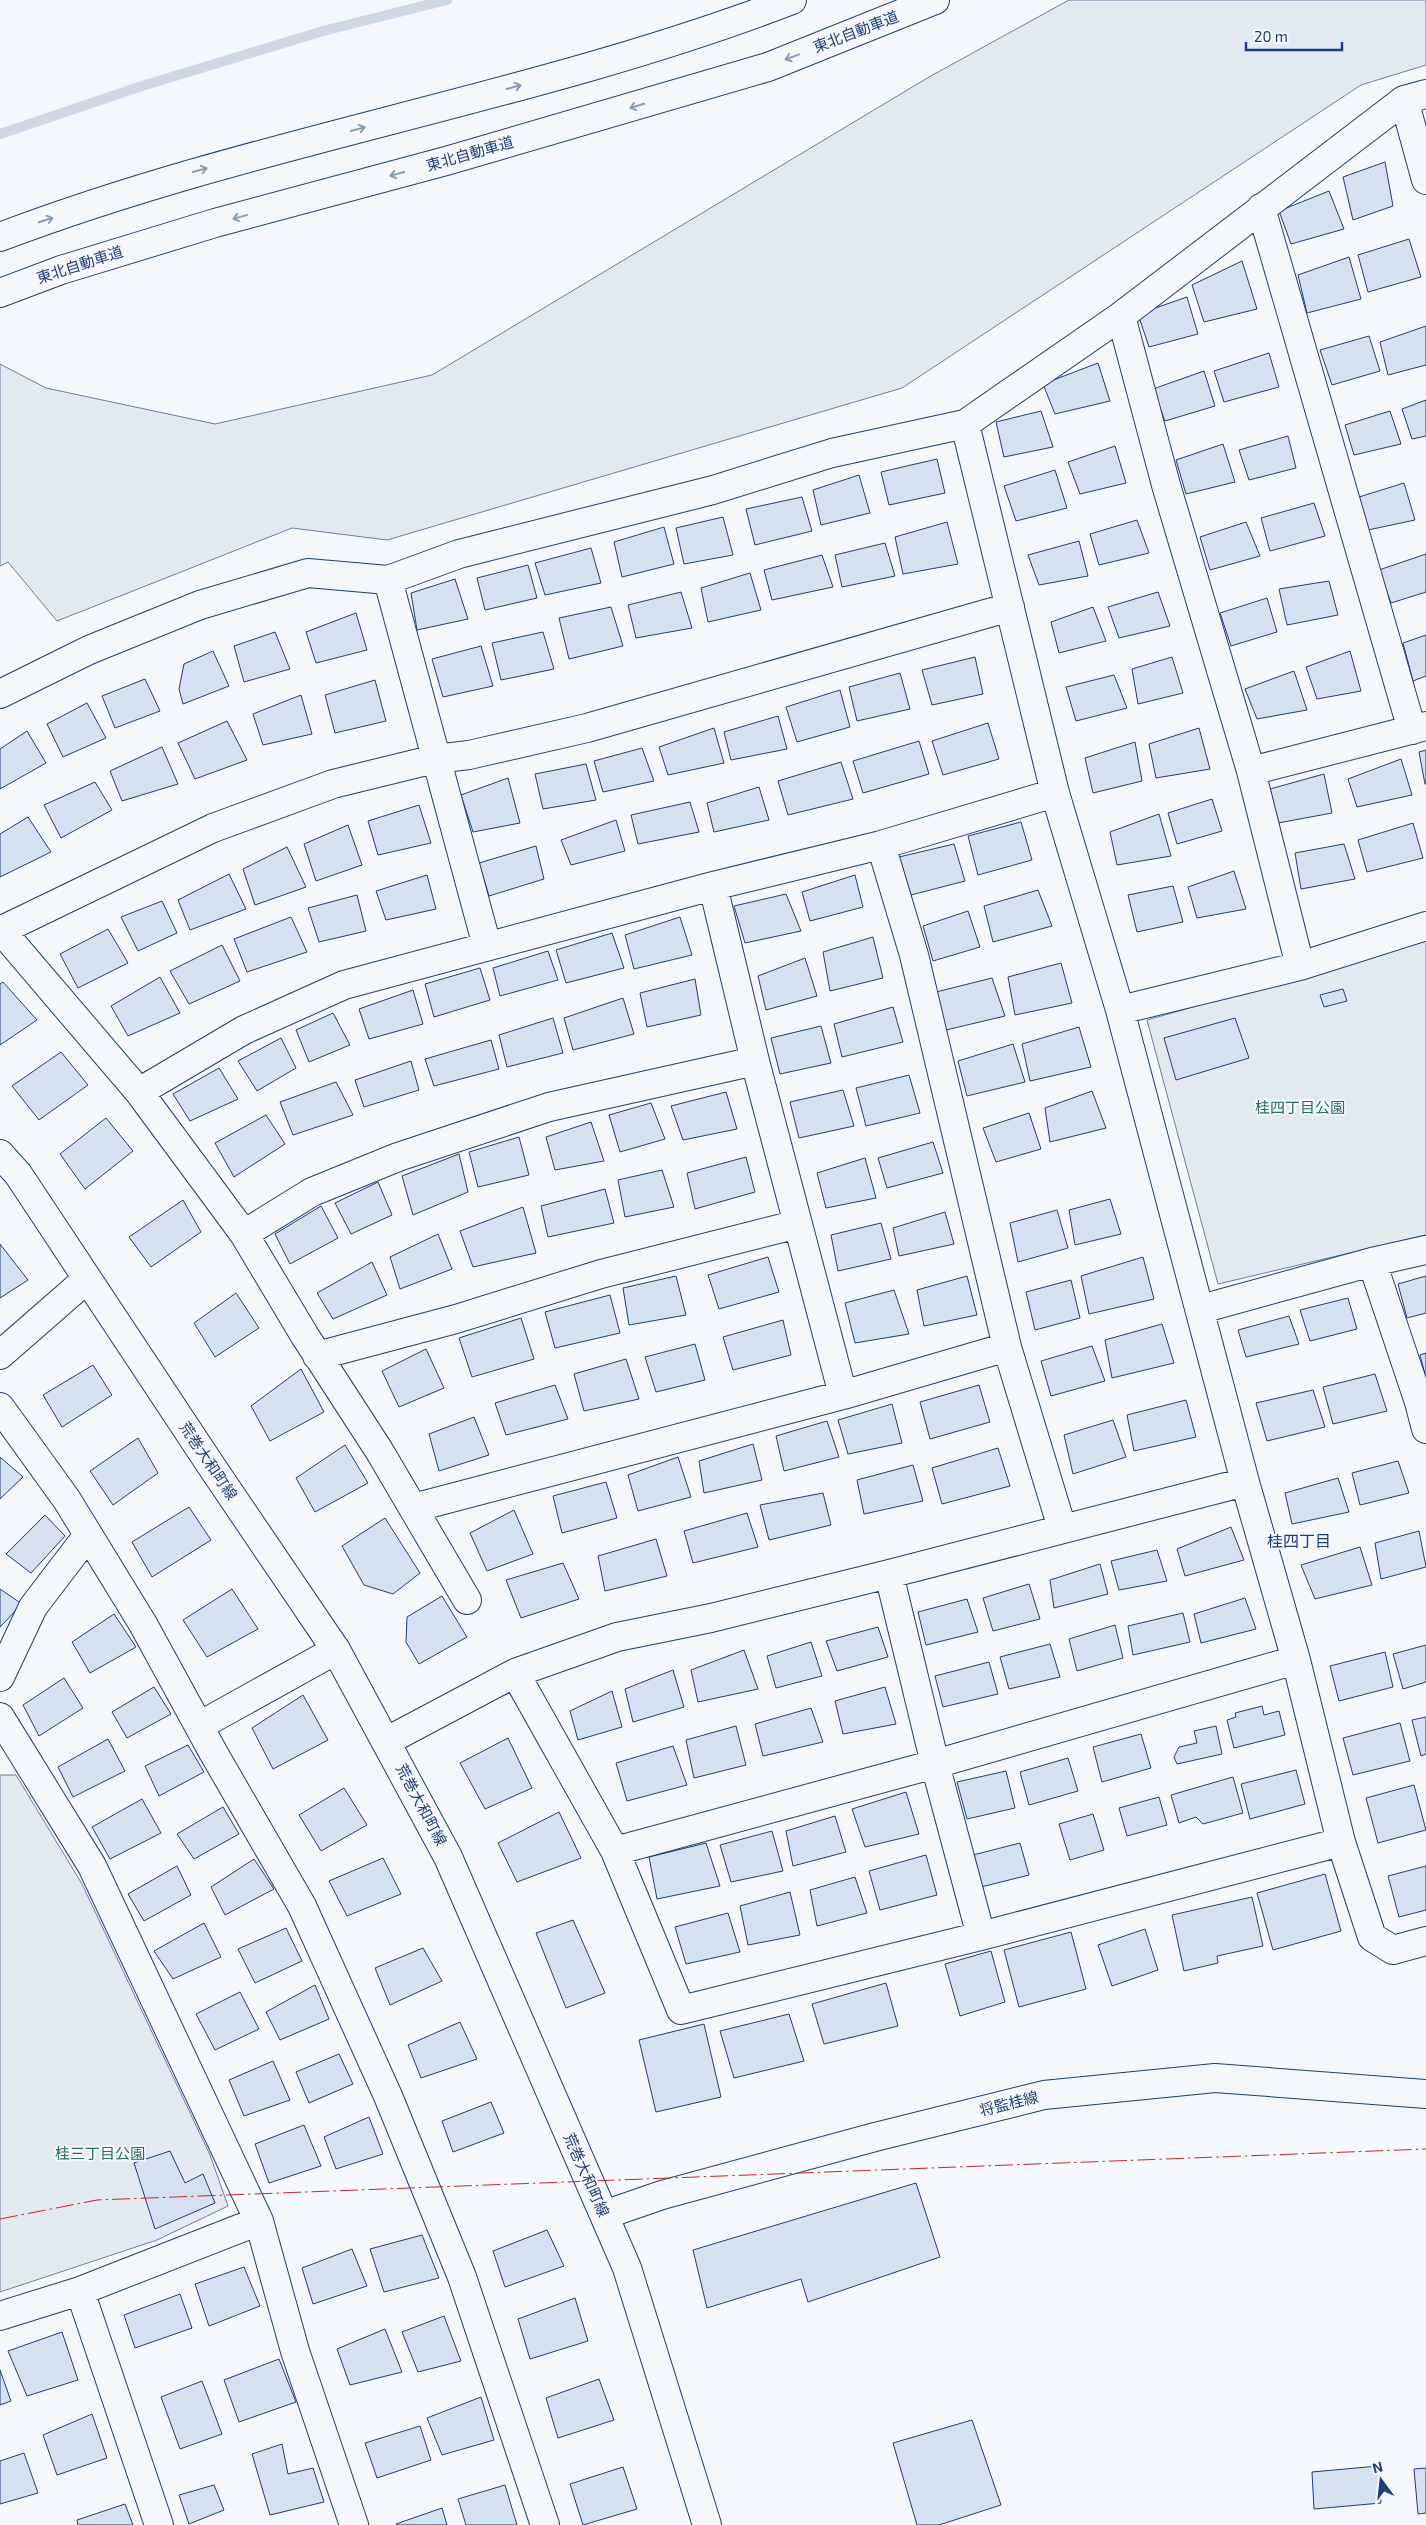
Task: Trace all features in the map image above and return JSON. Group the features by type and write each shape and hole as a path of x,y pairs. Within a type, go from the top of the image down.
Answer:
{"main road":[{"path":"0,237 196,171 601,63 745,18 792,0"},
{"name":"東北自動車道","path":"0,293 61,270 215,223 446,161 768,67 935,0"},
{"path":"0,694 89,650 191,609 308,573 388,580 458,554 714,490 832,454 965,424 1121,316 1261,208 1415,97 1426,180"},
{"path":"1251,771 1419,728 1261,208"},
{"path":"1121,316 1166,485 1251,771 1300,966"},
{"path":"965,424 1055,793 1120,1010 1201,1309 1245,1482 1296,1660 1341,1842 1372,1938 1392,1950 1426,1941"},
{"path":"388,580 487,946"},
{"path":"467,1600 380,1452 317,1356 244,1234 140,1092 0,930 213,828 333,784 435,759 469,755 587,728 1010,607"},
{"path":"140,1092 244,1030 344,985 714,886 880,846 1055,793"},
{"path":"880,846 914,955 1008,1347 1062,1528"},
{"path":"714,886 754,1061 843,1395"},
{"path":"1120,1010 1300,966 1426,926"},
{"path":"244,1234 312,1192 407,1154 549,1106 754,1061"},
{"name":"荒巻大和町線","path":"0,1154 18,1174 336,1650 387,1741 448,1857 627,2268 707,2525"},
{"path":"317,1356 456,1319 601,1274 798,1224"},
{"path":"1201,1309 1372,1262 1426,1250"},
{"path":"1372,1262 1419,1402 1426,1429"},
{"path":"0,1355 87,1279"},
{"path":"413,1508 843,1395 1008,1347"},
{"path":"0,1407 67,1500 143,1624 302,1906 388,2096 462,2277 545,2525"},
{"path":"387,1741 515,1673 617,1637 711,1618 1245,1482"},
{"path":"0,1677 32,1607 88,1535"},
{"path":"889,1574 935,1764 981,1936"},
{"path":"199,1726 336,1650"},
{"path":"614,1851 935,1764 1296,1660"},
{"path":"515,1673 614,1851 681,2010 981,1936 1341,1842"},
{"path":"0,1717 92,1866 259,2221 295,2351 354,2525"},
{"name":"将監桂線","path":"604,2215 662,2195 708,2182 875,2137 1044,2095 1215,2078 1426,2094"},
{"path":"0,2316 80,2291 259,2221"},
{"path":"80,2291 159,2525"}],"green space":[{"path":"1069,0 1426,0 1426,65 1361,85 902,388 387,540 292,528 57,621 8,562 0,566 0,364 46,388 215,424 432,375 929,77"},
{"name":"桂四丁目公園","path":"1426,941 1426,1235 1218,1284 1147,1020"},
{"name":"桂三丁目公園","path":"0,1775 16,1775 82,1884 210,2155 228,2206 157,2240 0,2292"}],"building":[{"path":"1385,162 1393,206 1353,220 1343,177"},
{"path":"1329,191 1344,229 1291,244 1279,211"},
{"path":"1409,239 1421,277 1368,292 1358,255"},
{"path":"1349,257 1361,299 1307,313 1298,275"},
{"path":"1242,261 1257,309 1204,322 1192,285"},
{"path":"1187,297 1198,334 1149,347 1138,314"},
{"path":"1426,326 1426,365 1388,375 1380,342"},
{"path":"1369,336 1380,371 1332,385 1320,350"},
{"path":"1269,353 1279,387 1224,402 1214,371"},
{"path":"1098,363 1110,401 1055,414 1043,384"},
{"path":"1204,371 1215,406 1165,421 1153,389"},
{"path":"1426,400 1426,436 1412,439 1402,409"},
{"path":"1041,411 1053,447 1004,457 996,422"},
{"path":"1390,411 1401,444 1354,455 1345,425"},
{"path":"1288,436 1296,468 1249,480 1239,450"},
{"path":"1223,444 1235,482 1186,494 1176,460"},
{"path":"1115,446 1126,483 1080,494 1068,462"},
{"path":"937,459 945,493 889,505 881,472"},
{"path":"1055,470 1067,508 1016,521 1004,486"},
{"path":"859,475 870,513 821,525 813,490"},
{"path":"1404,483 1415,520 1368,530 1359,497"},
{"path":"802,497 812,531 755,545 746,509"},
{"path":"1314,503 1325,536 1270,551 1261,518"},
{"path":"723,517 733,555 684,564 676,528"},
{"path":"1137,520 1149,553 1099,565 1090,534"},
{"path":"947,522 958,564 903,574 895,537"},
{"path":"1246,522 1260,556 1210,570 1200,537"},
{"path":"664,527 674,564 622,577 614,542"},
{"path":"1079,541 1088,576 1039,585 1028,555"},
{"path":"885,543 895,576 842,587 835,555"},
{"path":"591,548 601,583 545,595 535,563"},
{"path":"1426,554 1426,592 1391,603 1379,570"},
{"path":"822,555 833,587 772,600 764,570"},
{"path":"528,565 537,598 485,610 477,578"},
{"path":"750,573 761,610 708,622 701,588"},
{"path":"455,579 468,619 417,630 411,593"},
{"path":"1329,581 1338,615 1287,625 1279,589"},
{"path":"681,592 692,628 636,638 628,605"},
{"path":"1158,592 1170,626 1119,638 1108,607"},
{"path":"1267,598 1277,632 1231,646 1220,613"},
{"path":"611,607 623,646 569,659 559,618"},
{"path":"1093,607 1106,641 1059,653 1051,622"},
{"path":"356,613 367,650 316,663 306,632"},
{"path":"275,632 290,669 244,682 234,646"},
{"path":"543,632 554,669 501,680 492,643"},
{"path":"1426,635 1426,676 1413,681 1403,643"},
{"path":"481,646 493,686 443,697 432,659"},
{"path":"213,651 229,686 183,704 179,689 184,664"},
{"path":"1350,651 1361,691 1317,699 1306,667"},
{"path":"975,657 983,694 932,705 922,670"},
{"path":"1172,657 1183,693 1138,704 1132,669"},
{"path":"1294,671 1307,710 1257,719 1245,689"},
{"path":"900,673 910,709 857,721 849,687"},
{"path":"1114,675 1127,708 1076,721 1066,687"},
{"path":"145,679 160,711 115,728 102,696"},
{"path":"375,680 386,721 335,733 325,695"},
{"path":"840,690 850,727 797,742 786,707"},
{"path":"301,695 312,734 263,745 253,714"},
{"path":"87,703 106,738 63,757 47,724"},
{"path":"778,716 787,749 731,760 724,732"},
{"path":"227,721 247,760 195,779 178,743"},
{"path":"988,723 999,759 943,775 932,741"},
{"path":"714,728 724,763 668,775 659,747"},
{"path":"1199,728 1210,769 1156,778 1149,744"},
{"path":"27,731 46,763 0,789 0,749"},
{"path":"919,741 929,774 863,793 853,761"},
{"path":"1135,742 1142,781 1093,793 1085,758"},
{"path":"162,747 178,784 122,801 110,771"},
{"path":"642,748 654,781 603,792 594,761"},
{"path":"1426,750 1426,784 1425,784 1419,752"},
{"path":"1401,759 1412,795 1357,807 1348,779"},
{"path":"841,762 853,799 788,815 778,781"},
{"path":"586,764 596,800 543,809 535,774"},
{"path":"1324,774 1332,813 1278,823 1270,789"},
{"path":"508,778 520,823 473,832 461,795"},
{"path":"95,782 112,810 61,838 44,805"},
{"path":"759,787 769,820 714,832 707,803"},
{"path":"1212,799 1222,831 1177,844 1168,813"},
{"path":"690,802 699,832 638,844 631,815"},
{"path":"419,805 431,843 378,855 368,821"},
{"path":"1159,814 1171,856 1117,865 1110,832"},
{"path":"28,817 51,852 0,877 0,834"},
{"path":"616,820 625,851 571,865 561,840"},
{"path":"1021,822 1032,860 978,875 968,836"},
{"path":"1413,823 1423,858 1367,872 1358,840"},
{"path":"348,825 362,865 316,881 304,844"},
{"path":"954,844 965,881 911,895 899,857"},
{"path":"1344,844 1355,879 1301,889 1295,853"},
{"path":"536,846 544,879 489,896 479,863"},
{"path":"287,847 306,887 255,905 243,869"},
{"path":"1234,871 1246,909 1197,918 1188,887"},
{"path":"229,874 246,909 190,930 178,900"},
{"path":"427,875 436,909 386,920 376,891"},
{"path":"855,875 863,907 810,921 802,892"},
{"path":"1173,886 1183,922 1137,932 1128,895"},
{"path":"1038,890 1052,926 993,942 984,906"},
{"path":"786,894 801,931 745,943 734,906"},
{"path":"357,895 366,931 319,942 308,908"},
{"path":"162,901 177,933 138,951 121,917"},
{"path":"968,911 980,947 933,961 923,926"},
{"path":"291,917 307,952 247,972 234,939"},
{"path":"680,917 692,955 634,969 625,935"},
{"path":"108,929 128,963 78,988 60,954"},
{"path":"612,933 624,968 566,983 556,950"},
{"path":"873,937 883,978 830,991 823,952"},
{"path":"222,945 240,981 189,1004 170,971"},
{"path":"548,951 558,980 500,996 493,968"},
{"path":"805,958 817,996 766,1010 758,976"},
{"path":"1061,963 1072,1003 1015,1015 1008,977"},
{"path":"480,968 490,1000 434,1017 425,984"},
{"path":"160,977 180,1013 128,1036 111,1006"},
{"path":"992,978 1005,1016 946,1030 936,992"},
{"path":"695,979 701,1015 647,1027 640,993"},
{"path":"3,982 37,1020 0,1045 0,984"},
{"path":"1343,989 1347,1001 1324,1007 1320,995"},
{"path":"413,990 423,1024 369,1039 359,1009"},
{"path":"623,998 634,1034 573,1050 564,1018"},
{"path":"893,1007 903,1042 842,1057 834,1024"},
{"path":"333,1013 350,1045 309,1062 296,1030"},
{"path":"553,1018 563,1053 507,1067 499,1035"},
{"path":"1235,1018 1249,1058 1176,1080 1164,1038"},
{"path":"821,1026 831,1063 780,1074 771,1038"},
{"path":"1079,1027 1091,1067 1030,1081 1022,1044"},
{"path":"281,1038 296,1068 257,1091 238,1061"},
{"path":"491,1040 499,1069 434,1086 425,1059"},
{"path":"1013,1044 1025,1082 967,1096 958,1061"},
{"path":"61,1052 88,1085 39,1120 12,1086"},
{"path":"411,1061 419,1090 364,1107 355,1080"},
{"path":"219,1068 238,1099 190,1121 173,1094"},
{"path":"909,1075 920,1113 866,1126 856,1088"},
{"path":"336,1082 353,1115 293,1135 280,1102"},
{"path":"843,1090 854,1126 799,1138 790,1102"},
{"path":"1092,1091 1106,1128 1050,1142 1045,1108"},
{"path":"726,1092 737,1129 683,1140 671,1106"},
{"path":"651,1103 665,1139 620,1152 609,1115"},
{"path":"1029,1113 1041,1149 996,1162 983,1128"},
{"path":"266,1115 285,1144 234,1177 215,1143"},
{"path":"106,1118 133,1151 85,1189 60,1154"},
{"path":"591,1122 604,1161 555,1170 546,1137"},
{"path":"519,1137 529,1175 478,1187 469,1152"},
{"path":"933,1142 943,1173 887,1188 878,1158"},
{"path":"459,1154 468,1192 413,1215 402,1176"},
{"path":"746,1157 755,1192 695,1209 687,1173"},
{"path":"865,1158 876,1198 826,1208 817,1173"},
{"path":"662,1170 674,1207 625,1217 618,1180"},
{"path":"378,1182 392,1215 351,1234 335,1203"},
{"path":"605,1189 614,1223 548,1237 541,1206"},
{"path":"1110,1199 1121,1234 1075,1245 1069,1210"},
{"path":"183,1200 201,1232 151,1267 129,1237"},
{"path":"321,1206 338,1238 290,1264 275,1234"},
{"path":"523,1207 536,1253 473,1267 460,1231"},
{"path":"1057,1210 1068,1248 1018,1262 1010,1223"},
{"path":"945,1212 954,1244 899,1256 893,1228"},
{"path":"881,1223 891,1259 838,1271 831,1235"},
{"path":"438,1234 452,1269 400,1289 390,1257"},
{"path":"0,1244 28,1280 0,1298"},
{"path":"768,1257 779,1292 719,1309 708,1275"},
{"path":"1143,1257 1154,1299 1089,1314 1081,1276"},
{"path":"372,1262 387,1295 333,1319 317,1293"},
{"path":"676,1276 686,1315 629,1325 623,1288"},
{"path":"967,1276 977,1315 924,1326 917,1290"},
{"path":"1426,1276 1426,1313 1407,1318 1398,1284"},
{"path":"1071,1280 1080,1318 1035,1330 1026,1292"},
{"path":"894,1290 909,1334 855,1343 845,1303"},
{"path":"236,1293 259,1328 215,1357 194,1323"},
{"path":"610,1295 620,1333 555,1348 545,1312"},
{"path":"1348,1298 1357,1329 1310,1341 1300,1310"},
{"path":"1289,1316 1299,1344 1246,1357 1238,1330"},
{"path":"521,1318 534,1359 472,1377 459,1338"},
{"path":"783,1320 791,1355 733,1370 723,1337"},
{"path":"1162,1324 1174,1363 1112,1378 1105,1340"},
{"path":"695,1344 705,1380 656,1392 645,1357"},
{"path":"1092,1346 1105,1381 1051,1396 1041,1361"},
{"path":"426,1349 444,1388 399,1407 382,1371"},
{"path":"1426,1353 1426,1378 1420,1355"},
{"path":"626,1359 639,1399 584,1411 574,1374"},
{"path":"93,1365 112,1395 62,1427 43,1395"},
{"path":"301,1369 324,1412 270,1441 251,1406"},
{"path":"1375,1374 1387,1411 1333,1424 1323,1387"},
{"path":"555,1385 568,1419 506,1435 495,1403"},
{"path":"979,1385 990,1422 930,1439 920,1402"},
{"path":"1313,1390 1325,1427 1267,1441 1256,1403"},
{"path":"1186,1400 1196,1437 1134,1451 1127,1415"},
{"path":"892,1404 902,1443 848,1454 838,1420"},
{"path":"474,1417 489,1455 439,1471 429,1434"},
{"path":"1113,1420 1126,1457 1073,1474 1064,1435"},
{"path":"827,1421 839,1457 784,1471 776,1436"},
{"path":"138,1438 158,1473 113,1505 90,1471"},
{"path":"753,1444 762,1480 704,1493 699,1461"},
{"path":"345,1445 368,1483 315,1512 296,1478"},
{"path":"998,1448 1010,1486 942,1504 932,1468"},
{"path":"0,1457 23,1477 0,1499"},
{"path":"678,1457 691,1497 638,1511 628,1475"},
{"path":"1398,1461 1409,1493 1360,1505 1352,1473"},
{"path":"913,1465 923,1501 864,1514 857,1480"},
{"path":"1338,1478 1349,1512 1292,1524 1285,1493"},
{"path":"606,1482 617,1518 562,1533 553,1496"},
{"path":"823,1493 831,1525 769,1540 760,1505"},
{"path":"189,1507 211,1540 152,1577 132,1542"},
{"path":"514,1510 533,1554 487,1571 470,1533"},
{"path":"747,1513 758,1547 693,1563 684,1531"},
{"path":"45,1515 65,1536 31,1573 6,1554"},
{"path":"385,1518 420,1573 393,1594 364,1585 342,1546"},
{"path":"1231,1527 1244,1560 1185,1576 1177,1549"},
{"path":"1419,1531 1426,1567 1381,1579 1375,1543"},
{"path":"656,1539 667,1576 605,1591 598,1556"},
{"path":"1360,1547 1372,1585 1315,1599 1301,1565"},
{"path":"1157,1550 1167,1581 1119,1590 1111,1561"},
{"path":"563,1563 579,1599 521,1618 506,1580"},
{"path":"1100,1564 1108,1594 1054,1608 1050,1580"},
{"path":"1029,1584 1040,1619 993,1631 983,1598"},
{"path":"0,1589 22,1604 0,1627"},
{"path":"232,1589 258,1629 207,1657 183,1620"},
{"path":"442,1596 467,1637 419,1664 406,1642 407,1617"},
{"path":"1245,1598 1256,1629 1201,1643 1194,1614"},
{"path":"967,1599 978,1632 926,1645 918,1612"},
{"path":"1183,1613 1190,1642 1133,1655 1128,1626"},
{"path":"114,1614 136,1647 90,1673 72,1642"},
{"path":"1115,1625 1123,1658 1077,1671 1069,1639"},
{"path":"878,1627 888,1657 837,1671 826,1641"},
{"path":"811,1642 822,1676 776,1688 767,1656"},
{"path":"1050,1644 1060,1677 1009,1689 1000,1657"},
{"path":"1426,1645 1426,1682 1403,1689 1393,1654"},
{"path":"744,1650 758,1689 698,1702 691,1670"},
{"path":"1385,1652 1393,1687 1339,1701 1330,1666"},
{"path":"989,1662 998,1694 943,1707 935,1676"},
{"path":"673,1670 684,1707 633,1722 625,1689"},
{"path":"64,1678 83,1708 39,1736 23,1705"},
{"path":"154,1687 171,1714 127,1738 112,1712"},
{"path":"885,1687 896,1724 843,1734 835,1701"},
{"path":"612,1691 622,1727 578,1740 570,1711"},
{"path":"303,1695 328,1740 273,1769 252,1728"},
{"path":"1262,1706 1264,1715 1279,1711 1285,1735 1234,1748 1227,1720 1236,1717 1235,1713"},
{"path":"811,1708 823,1742 763,1756 755,1724"},
{"path":"1426,1717 1426,1754 1421,1756 1412,1720"},
{"path":"1400,1723 1410,1761 1353,1775 1343,1738"},
{"path":"736,1726 746,1765 694,1778 686,1740"},
{"path":"1216,1726 1222,1754 1177,1764 1174,1757 1179,1747 1197,1743 1194,1731"},
{"path":"1141,1734 1151,1768 1102,1782 1093,1747"},
{"path":"508,1738 532,1788 485,1809 460,1763"},
{"path":"108,1739 125,1771 73,1797 58,1767"},
{"path":"188,1745 204,1772 159,1796 145,1766"},
{"path":"673,1746 687,1785 627,1801 616,1763"},
{"path":"1068,1758 1078,1791 1029,1805 1020,1772"},
{"path":"1296,1770 1305,1804 1250,1819 1241,1784"},
{"path":"1006,1771 1015,1808 967,1819 957,1782"},
{"path":"1233,1777 1243,1813 1203,1824 1196,1817 1179,1823 1171,1795"},
{"path":"1414,1785 1426,1830 1378,1843 1366,1798"},
{"path":"344,1788 367,1825 321,1851 299,1815"},
{"path":"906,1792 919,1834 865,1847 852,1809"},
{"path":"1159,1797 1167,1825 1127,1836 1119,1808"},
{"path":"142,1799 161,1833 110,1859 92,1827"},
{"path":"223,1807 239,1834 194,1859 177,1834"},
{"path":"559,1812 581,1858 517,1882 498,1843"},
{"path":"1093,1814 1104,1850 1070,1860 1059,1824"},
{"path":"835,1816 846,1852 793,1866 786,1831"},
{"path":"772,1831 783,1871 731,1882 720,1845"},
{"path":"706,1843 720,1886 657,1899 649,1857"},
{"path":"1020,1843 1029,1875 977,1888 969,1856"},
{"path":"926,1855 937,1895 880,1910 869,1871"},
{"path":"383,1858 401,1894 347,1916 329,1881"},
{"path":"254,1859 274,1889 225,1915 211,1887"},
{"path":"177,1866 191,1895 144,1921 128,1894"},
{"path":"1426,1866 1426,1910 1399,1917 1388,1876"},
{"path":"1325,1874 1341,1931 1273,1950 1257,1893"},
{"path":"855,1877 867,1913 817,1926 810,1890"},
{"path":"790,1892 800,1935 748,1945 740,1906"},
{"path":"1252,1897 1263,1946 1217,1956 1218,1963 1184,1971 1172,1915"},
{"path":"728,1913 740,1952 686,1964 675,1927"},
{"path":"573,1920 605,1993 566,2008 536,1933"},
{"path":"204,1923 221,1957 173,1979 154,1951"},
{"path":"286,1928 302,1961 255,1983 238,1949"},
{"path":"1145,1929 1158,1970 1112,1986 1098,1945"},
{"path":"1071,1932 1086,1989 1019,2007 1004,1950"},
{"path":"423,1948 442,1981 390,2005 375,1968"},
{"path":"991,1951 1005,2002 960,2016 945,1964"},
{"path":"886,1983 898,2026 824,2044 812,2004"},
{"path":"315,1985 329,2019 280,2040 266,2012"},
{"path":"240,1992 259,2029 215,2050 196,2014"},
{"path":"789,2014 804,2061 734,2078 720,2031"},
{"path":"460,2022 477,2059 421,2078 408,2045"},
{"path":"704,2024 721,2097 656,2112 639,2040"},
{"path":"339,2054 353,2084 309,2103 296,2072"},
{"path":"273,2061 290,2100 244,2116 229,2080"},
{"path":"491,2102 504,2133 453,2152 442,2121"},
{"path":"369,2117 383,2154 336,2169 324,2137"},
{"path":"304,2125 321,2166 269,2183 255,2144"},
{"path":"170,2151 185,2183 203,2174 215,2203 155,2229 134,2163"},
{"path":"916,2183 940,2257 808,2302 801,2279 707,2308 693,2250"},
{"path":"547,2230 564,2266 505,2287 493,2251"},
{"path":"422,2235 439,2278 384,2292 370,2249"},
{"path":"352,2249 367,2286 313,2304 302,2268"},
{"path":"244,2267 260,2306 209,2326 195,2284"},
{"path":"180,2294 192,2328 135,2348 124,2315"},
{"path":"575,2298 588,2341 530,2359 518,2319"},
{"path":"444,2316 461,2361 418,2372 402,2332"},
{"path":"385,2329 402,2372 350,2385 337,2349"},
{"path":"62,2332 78,2380 27,2396 8,2351"},
{"path":"279,2359 296,2402 239,2422 224,2380"},
{"path":"0,2370 11,2401 0,2405"},
{"path":"599,2379 614,2420 558,2438 546,2398"},
{"path":"202,2381 222,2434 180,2449 161,2397"},
{"path":"481,2397 494,2440 442,2455 427,2418"},
{"path":"92,2414 107,2458 57,2475 43,2435"},
{"path":"972,2420 1001,2505 939,2525 917,2525 893,2443"},
{"path":"420,2426 431,2460 377,2478 365,2443"},
{"path":"282,2444 288,2474 313,2468 324,2502 270,2515 252,2454"},
{"path":"24,2453 38,2493 0,2504 0,2461"},
{"path":"1378,2466 1381,2503 1314,2509 1312,2472"},
{"path":"623,2467 637,2509 583,2525 570,2484"},
{"path":"1426,2468 1426,2513 1418,2514 1414,2469"},
{"path":"214,2485 224,2510 189,2524 179,2495"},
{"path":"505,2485 517,2525 466,2525 458,2499"},
{"path":"125,2504 133,2525 78,2525 77,2520"},
{"path":"442,2508 447,2525 396,2524"}],"waterway":[{"path":"0,134 142,86 323,31 447,0"}],"power":[{"path":"0,2219 97,2200 1426,2149"}],"district":[{"name":"桂四丁目","path":"1299,1541"}]}
